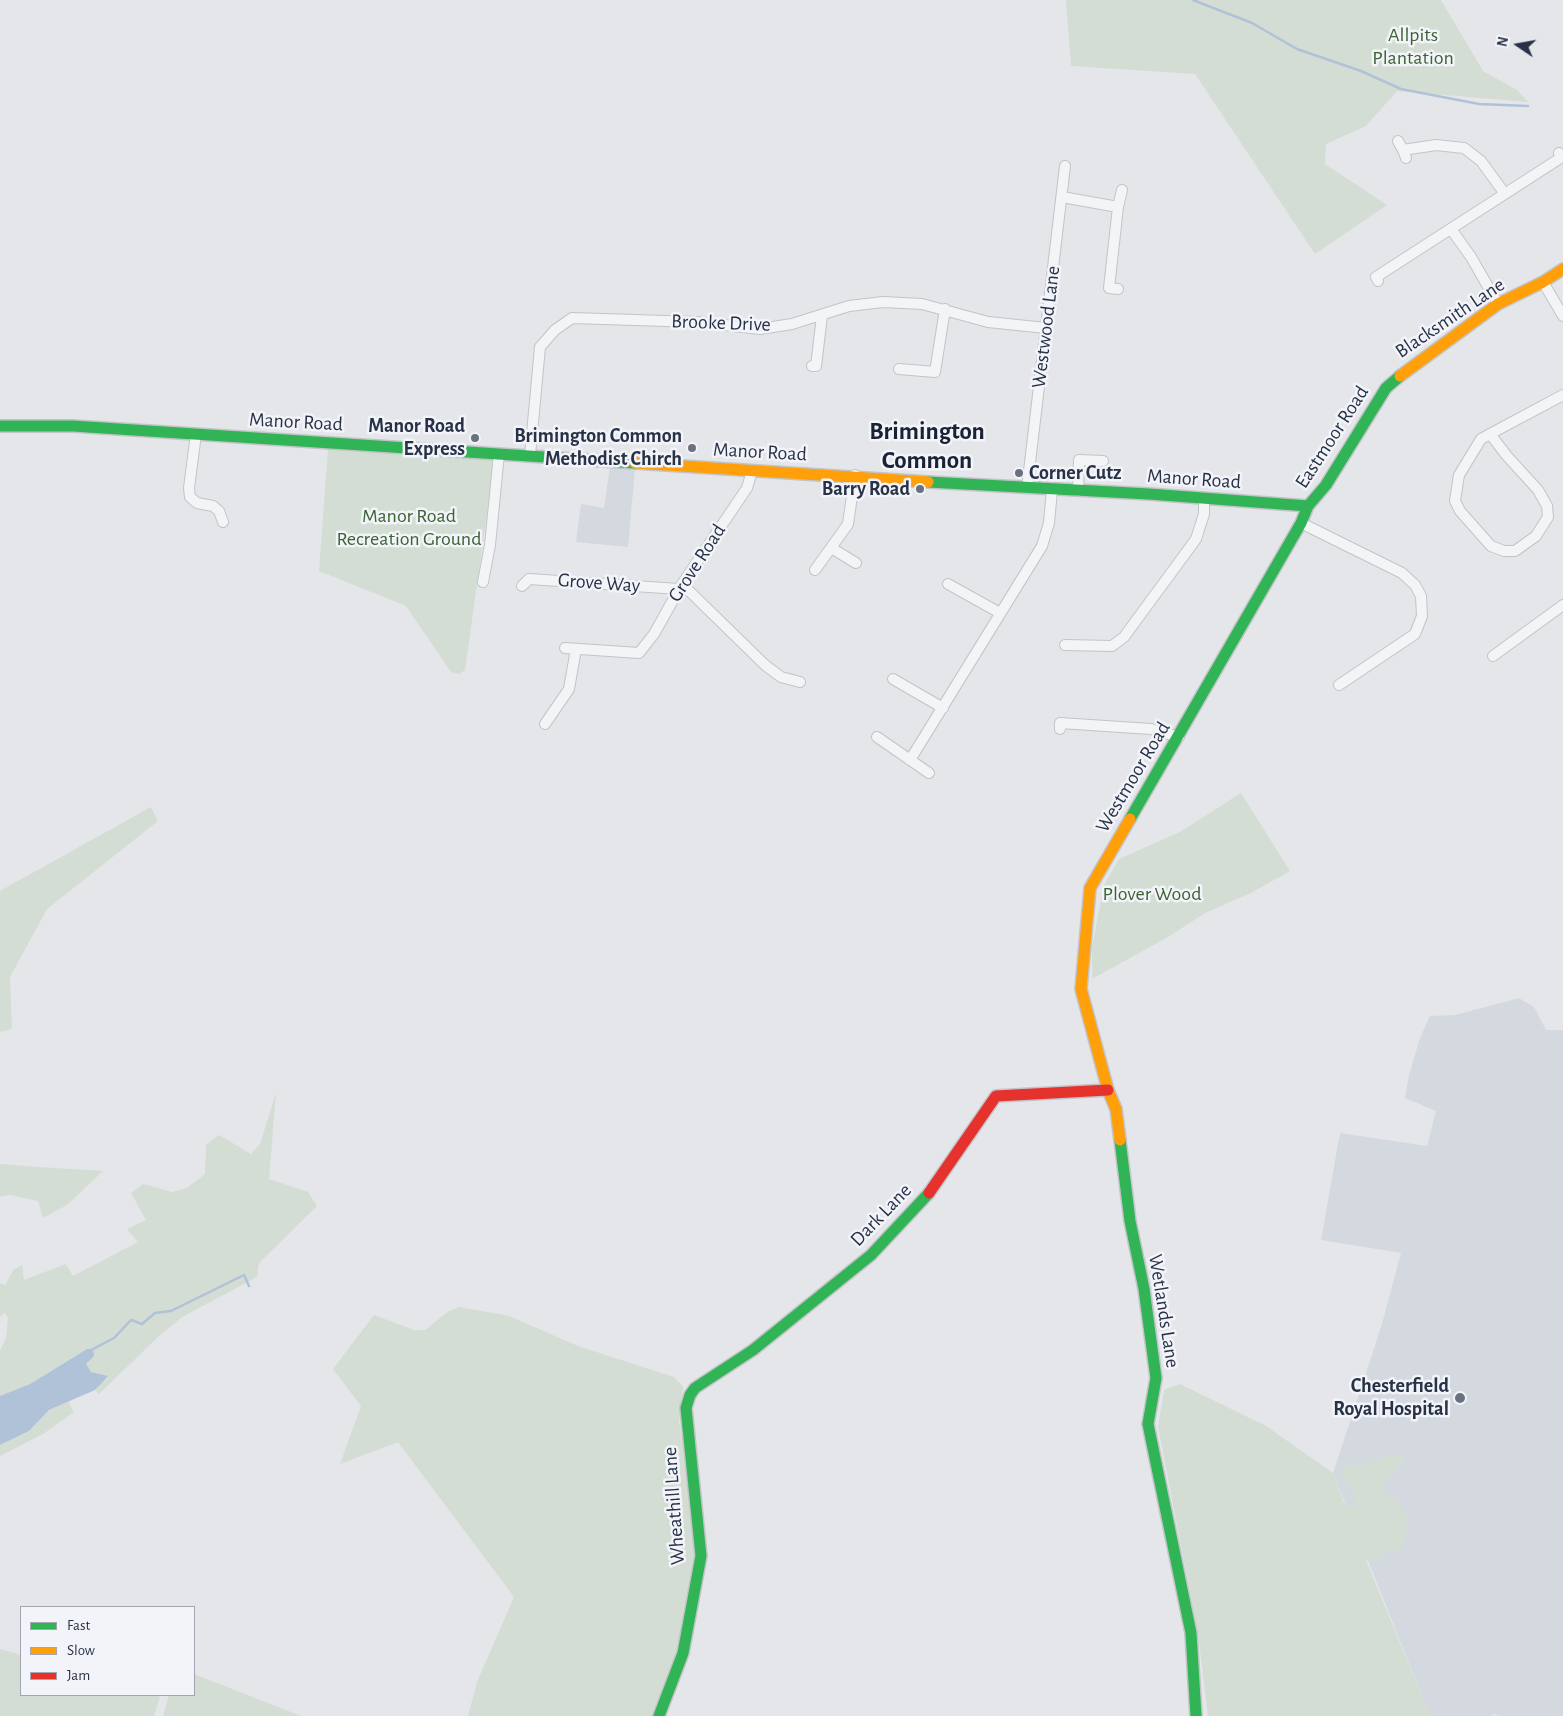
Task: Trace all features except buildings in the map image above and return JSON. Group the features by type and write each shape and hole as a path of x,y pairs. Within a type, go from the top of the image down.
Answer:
{"street":[{"path":"1402,150 1436,145 1464,148 1481,161 1505,194"},
{"path":"1378,281 1376,277 1561,156"},
{"name":"Westwood Lane","path":"1027,488 1065,166"},
{"path":"1118,289 1109,288 1118,207 1122,190"},
{"path":"1062,197 1118,207"},
{"path":"1451,229 1471,257 1498,304"},
{"name":"Blacksmith Lane","path":"1386,388 1417,362 1498,304 1543,282 1563,269"},
{"path":"1543,282 1563,316"},
{"name":"Brooke Drive","path":"530,455 540,347 555,330 572,318 697,322 760,329 792,324 849,306 883,302 922,304 988,322 1046,328"},
{"path":"899,369 935,372 945,309"},
{"path":"812,366 816,366 822,316"},
{"name":"Eastmoor Road","path":"1308,506 1326,485 1386,388"},
{"path":"1490,434 1538,490 1547,506 1548,517 1536,536 1515,551 1504,551 1492,546 1483,539 1460,511 1455,501 1459,475 1482,439 1490,434 1563,394"},
{"name":"Manor Road","path":"0,426 52,425 752,471 856,475 1052,490 1308,506"},
{"path":"196,434 189,488 190,497 197,504 213,506 219,511 223,522"},
{"path":"483,582 490,545 499,454"},
{"path":"1078,491 1079,460 1103,461"},
{"name":"Grove Road","path":"576,648 639,653 654,634 680,586 747,488 752,471"},
{"path":"815,570 833,548 851,516 856,475"},
{"path":"910,760 1042,546 1049,523 1052,490"},
{"path":"1065,645 1112,646 1124,637 1196,539 1204,514 1204,498"},
{"name":"Westmoor Road","path":"1108,1090 1081,989 1090,888 1179,737 1301,523 1308,506"},
{"path":"1301,523 1402,573 1416,585 1421,596 1422,616 1414,634 1339,685"},
{"path":"833,548 856,563"},
{"name":"Grove Way","path":"522,586 529,579 680,586"},
{"path":"948,584 1000,613"},
{"path":"680,586 765,665 781,677 800,682"},
{"path":"1493,656 1563,605"},
{"path":"546,724 569,689 576,648 565,648"},
{"path":"893,679 943,708"},
{"path":"1060,729 1060,723 1151,729 1179,737"},
{"path":"877,737 929,773"},
{"name":"Dark Lane","path":"686,1408 690,1395 695,1388 753,1350 871,1255 892,1235 926,1197 996,1096 1108,1090"},
{"name":"Wetlands Lane","path":"1108,1090 1116,1109 1130,1221 1144,1289 1156,1378 1148,1424 1191,1633 1196,1716"},
{"name":"Wheathill Lane","path":"659,1716 684,1653 701,1556 686,1408"}],"shaded area":[{"path":"610,467 635,469 628,547 576,542 581,504 604,508"},
{"name":"Chesterfield Royal Hospital","path":"1519,998 1534,1007 1546,1030 1563,1030 1563,1716 1500,1716 1494,1714 1492,1716 1430,1716 1333,1473 1382,1324 1401,1253 1321,1240 1340,1133 1427,1146 1436,1111 1405,1098 1409,1075 1420,1038 1430,1016 1455,1015"}],"green space":[{"name":"Allpits Plantation","path":"1066,0 1441,0 1483,71 1517,90 1528,102 1397,91 1366,126 1326,144 1325,164 1387,205 1315,254 1195,74 1071,66"},
{"name":"Manor Road Recreation Ground","path":"328,449 491,459 494,464 465,670 459,674 451,672 406,606 319,571"},
{"name":"Plover Wood","path":"1241,793 1290,871 1251,893 1205,913 1168,937 1092,979 1092,947 1104,885 1119,859 1180,832"},
{"path":"151,807 158,821 47,909 10,977 12,1029 0,1032 0,891"},
{"path":"276,1093 269,1179 308,1192 317,1206 259,1263 257,1277 182,1317 159,1336 99,1394 95,1390 107,1376 91,1372 85,1364 93,1349 87,1349 30,1384 0,1396 0,1351 6,1338 8,1318 5,1313 0,1317 0,1283 5,1285 13,1270 22,1265 24,1280 66,1264 73,1276 138,1242 127,1229 146,1220 131,1193 143,1184 172,1192 187,1188 205,1174 206,1145 219,1135 251,1154 260,1144"},
{"path":"0,1164 103,1171 67,1205 43,1218 38,1201 10,1195 0,1197"},
{"path":"460,1307 509,1316 578,1346 674,1377 683,1387 679,1422 686,1460 696,1554 677,1650 652,1716 468,1716 477,1682 514,1597 398,1442 340,1464 361,1406 333,1369 374,1315 414,1330 425,1330 449,1311"},
{"path":"1180,1384 1266,1426 1333,1473 1344,1503 1353,1508 1357,1504 1352,1488 1342,1476 1343,1469 1355,1465 1364,1465 1386,1456 1401,1455 1404,1462 1384,1483 1384,1493 1400,1504 1408,1517 1402,1548 1394,1553 1385,1552 1373,1561 1366,1560 1430,1716 1208,1716 1198,1634 1158,1427 1164,1390"},
{"path":"68,1402 74,1412 43,1434 0,1456 0,1445 29,1431 49,1410"},
{"path":"0,1649 20,1655 20,1696 160,1697 154,1716 0,1716"},
{"path":"195,1674 301,1716 163,1716 169,1696 195,1696"}],"water":[{"path":"87,1349 93,1349 94,1356 86,1364 91,1372 108,1376 95,1390 49,1410 29,1431 0,1445 0,1396 30,1384"}],"waterway":[{"path":"1193,0 1252,23 1297,49 1361,71 1401,89 1479,104 1528,106"},
{"path":"93,1349 114,1338 131,1320 142,1324 155,1313 171,1311 244,1275 249,1286"}],"traffic: fast":[{"path":"1130,819 1301,523 1308,506 1326,485 1386,388 1400,376"},
{"path":"0,426 73,426 635,463"},
{"path":"928,482 1149,494 1308,506"},
{"path":"1120,1140 1130,1221 1144,1289 1156,1378 1148,1424 1191,1633 1196,1716"},
{"path":"659,1716 683,1653 701,1556 686,1408 690,1395 695,1388 753,1350 871,1255 929,1193"}],"traffic: slow":[{"path":"1400,376 1498,304 1543,282 1563,269"},
{"path":"635,463 928,482"},
{"path":"1120,1140 1116,1109 1108,1090 1081,989 1090,888 1130,819"}],"traffic: jam":[{"path":"929,1193 996,1096 1108,1090"}],"place":[{"name":"Manor Road Express","path":"475,438"},
{"name":"Brimington Common Methodist Chirch","path":"692,448"},
{"name":"Corner Cutz","path":"1019,473"},
{"name":"Barry Road","path":"920,489"},
{"name":"Chesterfield Royal Hospital","path":"1460,1398"}],"district":[{"name":"Brimington Common","path":"927,446"}]}
